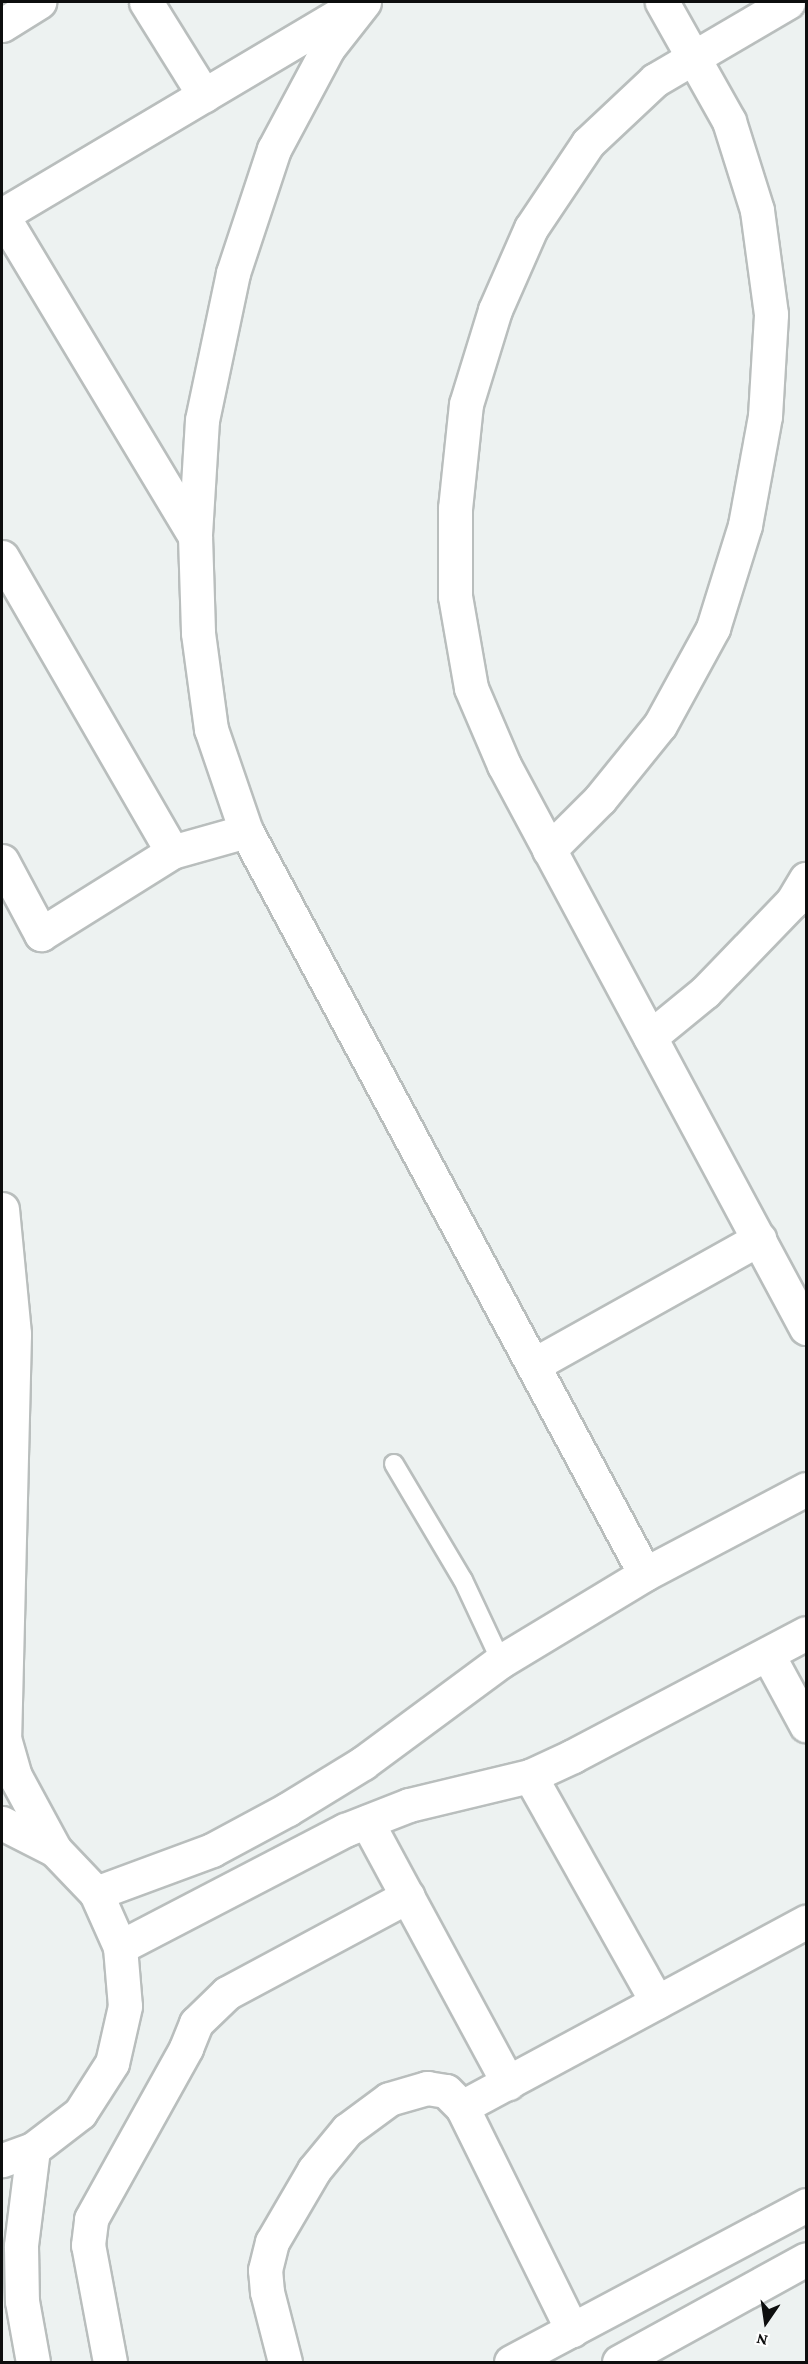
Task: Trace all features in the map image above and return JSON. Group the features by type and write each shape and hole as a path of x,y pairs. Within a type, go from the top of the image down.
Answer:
{"street":[{"path":"2,25 39,2"},
{"path":"146,2 204,95"},
{"path":"195,536 2,215 363,2"},
{"path":"363,2 328,48 274,149 233,273 202,420 195,536 198,633 211,729 246,831 535,1364 645,1574"},
{"path":"549,850 600,799 660,724 713,628 749,503 765,416 771,314 757,210 729,120 696,56 662,2"},
{"path":"788,2 656,80 588,143 531,228 495,310 466,404 455,508 455,596 471,688 504,765 807,1328"},
{"path":"2,557 172,852"},
{"path":"2,861 41,934 172,852 246,831"},
{"path":"650,1037 705,992 792,902 807,879"},
{"path":"2,1209 14,1334 4,1738 15,1776 55,1850 96,1893 120,1947 125,2006 112,2063 80,2113 33,2149 2,2160"},
{"path":"535,1364 759,1239"},
{"path":"96,1893 212,1850 288,1809 363,1763 501,1660 645,1574 807,1489"},
{"path":"120,1947 367,1822 409,1805 530,1776 807,1633"},
{"path":"768,1655 807,1725"},
{"path":"530,1776 657,2002"},
{"path":"367,1822 508,2083"},
{"path":"2,1823 55,1850"},
{"path":"110,2362 88,2245 91,2219 186,2048 195,2023 227,1993 408,1896"},
{"path":"462,2107 807,1922"},
{"path":"285,2362 266,2270 272,2242 314,2170 347,2130 389,2099 427,2088 446,2091 462,2107 572,2330"},
{"path":"33,2149 21,2246 22,2301 33,2362"},
{"path":"511,2362 807,2205"},
{"path":"619,2362 807,2259"}],"lane":[{"path":"394,1464 463,1580 501,1660"}]}
